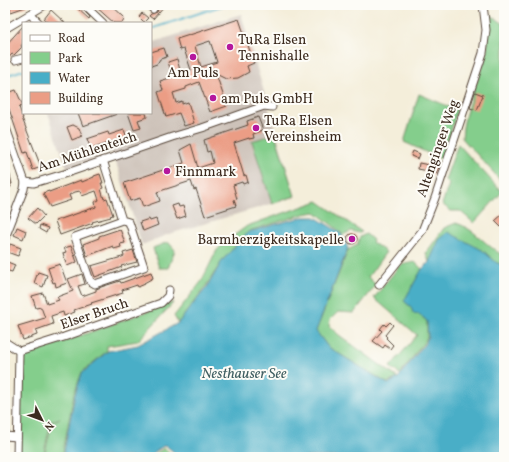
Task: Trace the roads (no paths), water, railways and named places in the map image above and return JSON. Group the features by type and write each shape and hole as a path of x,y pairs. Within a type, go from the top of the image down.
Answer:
{"street":[{"path":"5,29 45,5"},
{"path":"84,5 102,22"},
{"name":"Altenginger Weg","path":"379,285 422,231 435,198 483,53 486,30 483,5"},
{"path":"30,14 38,22"},
{"path":"15,60 22,58"},
{"name":"Am Mühlenteich","path":"25,182 34,183 264,106 272,107"},
{"path":"5,125 25,182 24,189 5,238"},
{"path":"103,160 122,220"},
{"path":"122,220 129,222 144,267 96,284 90,281 75,237 122,220"},
{"name":"Elser Bruch","path":"19,351 161,303 168,296 169,290"},
{"path":"5,342 19,351 17,457"},
{"path":"5,436 17,437"}],"water":[{"name":"Nesthauser See","path":"302,217 315,217 336,230 342,235 348,248 316,331 328,347 388,384 398,378 426,342 428,337 427,321 419,314 413,313 411,307 404,301 422,269 429,262 439,240 448,232 482,250 497,263 504,265 504,457 180,457 165,445 152,454 152,457 63,457 75,394 82,373 108,351 138,345 178,323 207,287 222,261 248,232"}],"waterway":[{"path":"152,29 224,5"},
{"path":"5,76 22,70"}],"place":[{"name":"TuRa Elsen Tennishalle","path":"230,47"},
{"name":"Am Puls","path":"193,57"},
{"name":"am Puls GmbH","path":"213,98"},
{"name":"TuRa Elsen Vereinsheim","path":"256,128"},
{"name":"Finnmark","path":"167,171"},
{"name":"Barmherzigkeitskapelle","path":"352,239"}]}
